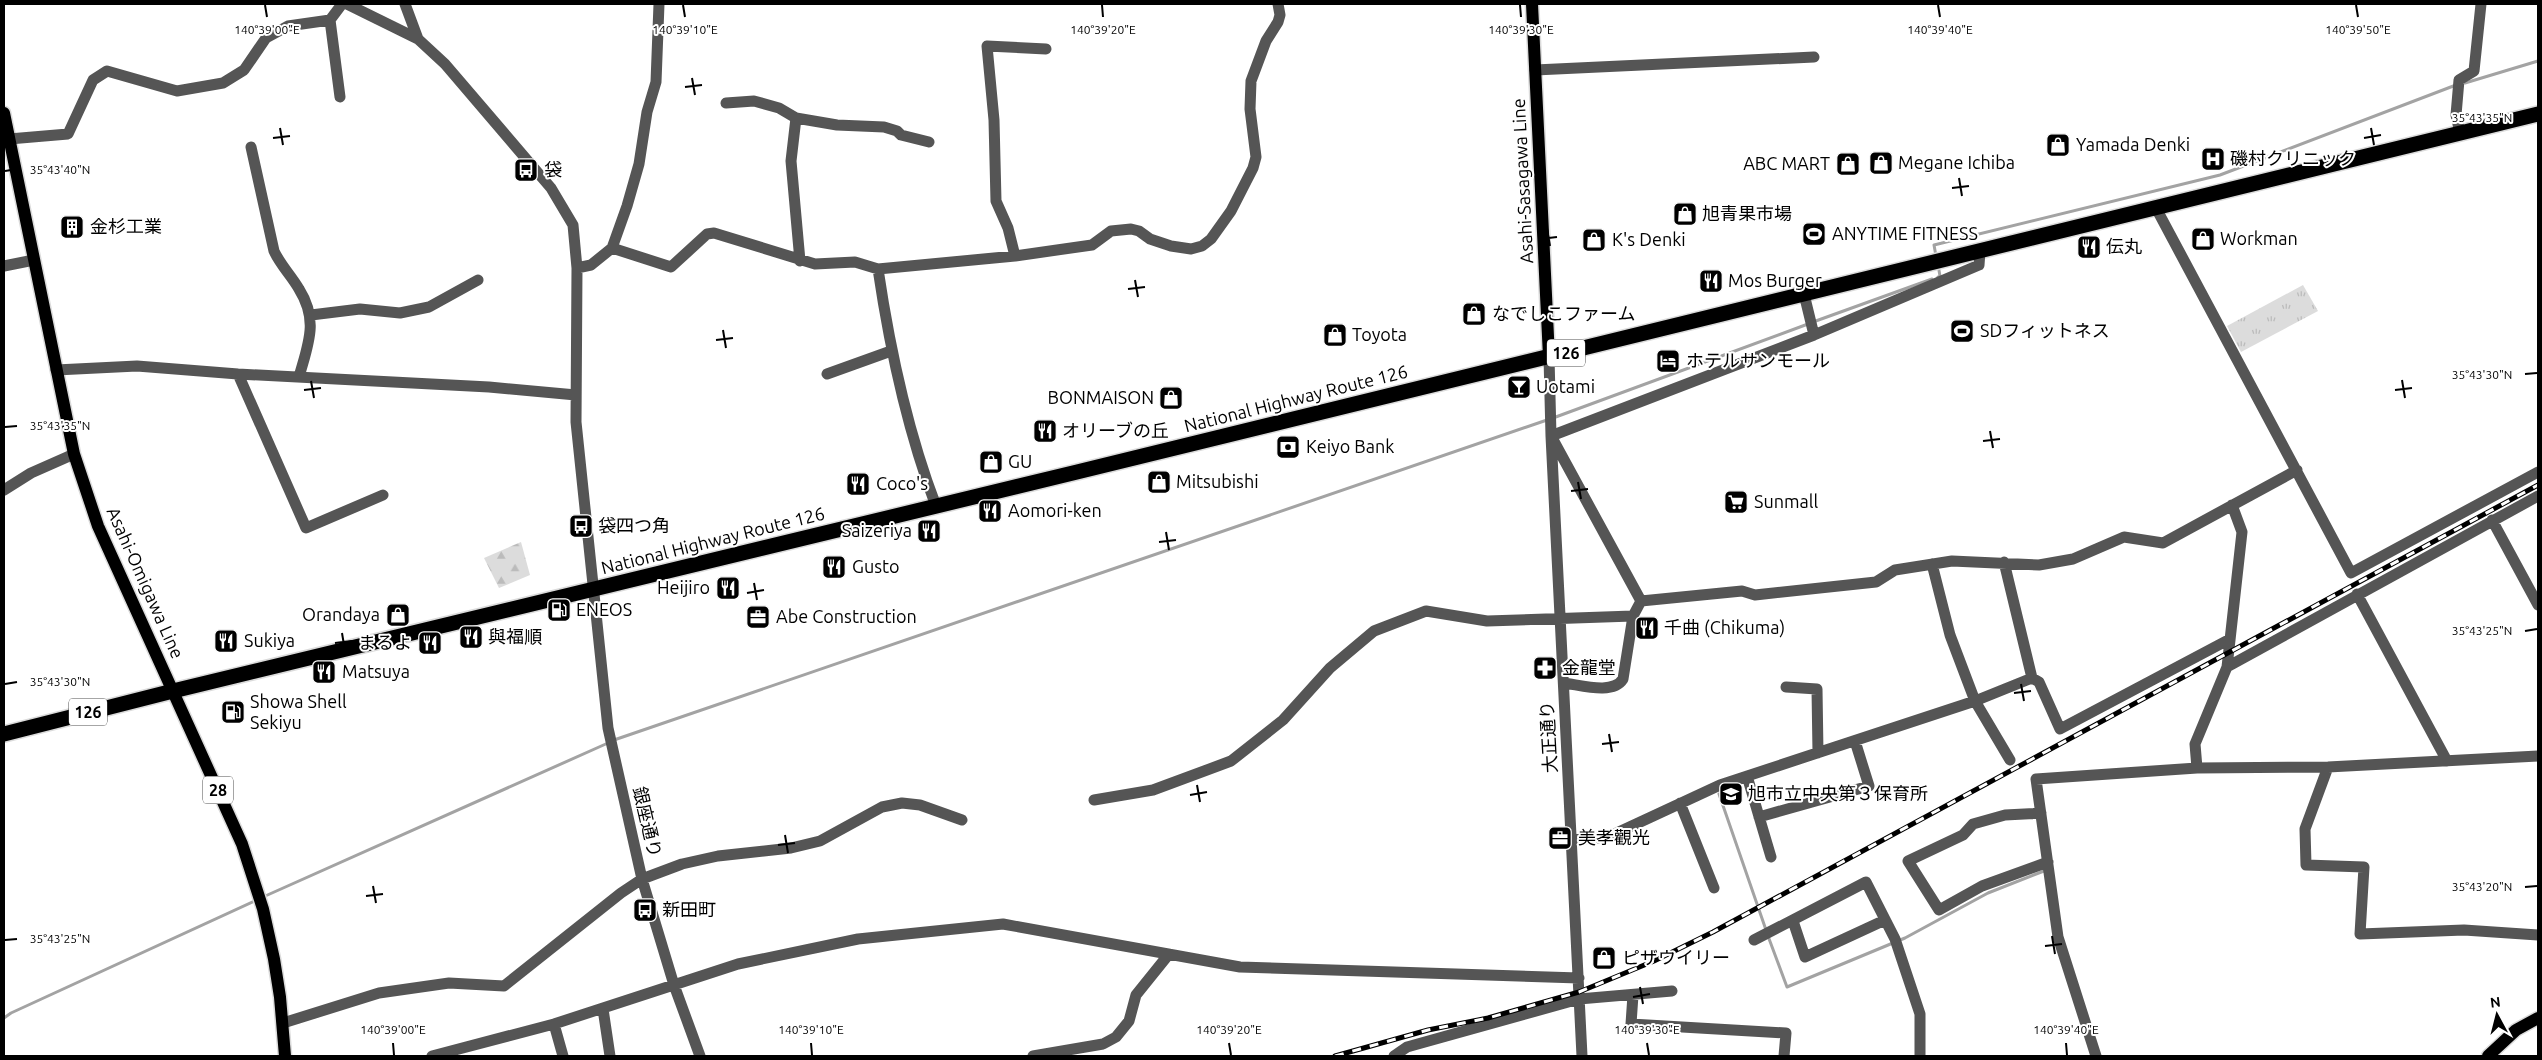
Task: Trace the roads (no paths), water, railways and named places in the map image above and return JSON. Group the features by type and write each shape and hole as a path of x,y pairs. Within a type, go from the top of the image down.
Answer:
{"highway":[{"name":"National Highway Route 126","path":"4,734 173,691 1549,357 2538,114"}],"main road":[{"name":"Asahi-Sasagawa Line","path":"1532,4 1549,357"},
{"name":"Asahi-Omigawa Line","path":"4,113 74,454 98,526 242,844 262,906 274,959 283,1023 285,1056"},
{"path":"2488,1056 2516,1030 2538,1018"}],"street":[{"path":"340,98 330,20 342,4"},
{"path":"347,4 418,39"},
{"path":"405,4 418,39"},
{"path":"577,268 590,265 612,248 639,164 647,112 656,82 659,4"},
{"path":"612,248 671,267 707,234 714,233 800,261 816,264 855,262 878,269 1015,256 1092,245 1111,231 1131,229 1157,241 1191,249 1202,246 1211,239 1232,211 1253,168 1256,157 1250,108 1251,81 1266,41 1278,22 1280,15 1278,4"},
{"path":"2460,132 2456,115 2459,80 2474,71 2481,4"},
{"path":"7,133 68,134 93,80 107,71 177,91 223,83 244,70 266,38 288,26 330,20"},
{"name":"銀座通り","path":"418,39 445,64 555,193 573,225 577,268 576,422 609,735 642,879 674,985 700,1056"},
{"path":"1015,256 1008,228 996,201 994,120 987,46 1046,49"},
{"path":"1535,70 1814,57"},
{"path":"726,103 754,101 766,104 796,118 837,125 884,127 897,131 901,136 929,142"},
{"path":"796,118 791,161 800,261"},
{"path":"251,148 274,251 281,266 300,289 311,315 312,327 299,377"},
{"path":"2156,208 2351,573 2538,472"},
{"path":"1641,601 1551,436 1813,333 1979,265 1980,251"},
{"path":"4,266 34,260"},
{"path":"878,269 891,351 907,418 936,506"},
{"path":"311,315 360,309 400,313 429,307 478,280"},
{"path":"1804,294 1813,333"},
{"path":"827,374 891,351"},
{"name":"大正通り","path":"1549,357 1551,436 1562,620 1582,1056"},
{"path":"56,370 137,366 238,374 489,387 576,394"},
{"path":"238,374 306,528 383,494"},
{"path":"4,490 31,473 74,454"},
{"path":"1641,601 1742,591 1755,595 1876,582 1895,570 1952,561 2039,565 2073,559 2124,537 2162,543 2297,470"},
{"path":"2227,667 2538,496"},
{"path":"2197,768 2195,744 2227,667 2242,532 2232,505"},
{"path":"2492,520 2538,605"},
{"path":"2004,562 2032,678 2039,682 2060,729 2230,639"},
{"path":"1932,564 1950,635 1975,701 2010,760"},
{"path":"2357,594 2447,761"},
{"path":"1564,683 1611,688 1620,684 1624,678 1633,616 1641,601"},
{"path":"1094,800 1153,790 1231,761 1283,720 1330,668 1374,631 1426,611 1487,621 1562,620 1633,616"},
{"path":"1572,840 1608,837 1720,786 1975,701 2032,678"},
{"path":"1786,687 1817,689 1818,753"},
{"path":"1759,817 1869,786 1854,741"},
{"path":"2096,1056 2058,937 2036,779 2197,768 2328,768 2538,756"},
{"path":"2328,768 2305,829 2306,865 2364,867 2360,934 2464,930 2538,935"},
{"path":"1747,776 1771,857"},
{"path":"283,1023 379,993 449,983 504,986 621,893 642,879 682,864 718,856 791,848 820,841 882,807 902,803 920,805 962,820"},
{"path":"1680,803 1714,888"},
{"path":"2041,813 2005,815 1973,824 1963,835 1908,861 1939,910 1982,886 2048,862"},
{"path":"1754,940 1866,882 1895,939 1920,1014 1920,1056"},
{"path":"1793,921 1805,957 1885,920"},
{"path":"432,1056 463,1052 603,1009 738,964 858,939 1003,924 1240,967 1579,978"},
{"path":"1033,1056 1103,1044 1116,1037 1129,1021 1136,995 1169,954"},
{"path":"1394,1056 1407,1047 1580,1000 1672,991"},
{"path":"1633,995 1631,1024 1786,1033 1784,1056"},
{"path":"603,1009 610,1056"},
{"path":"554,1024 563,1056"}],"waterway":[{"path":"2465,83 2538,61"},
{"path":"1936,256 1934,245 2220,175 2456,85"},
{"path":"1938,265 1940,276 1938,277"},
{"path":"1813,322 1932,279"},
{"path":"1553,418 1808,324"},
{"path":"614,740 1547,420"},
{"path":"263,897 608,743"},
{"path":"1719,794 1766,930"},
{"path":"1768,936 1787,987 1905,938 1988,893 2044,871"},
{"path":"4,1018 11,1013 257,900"}],"railway":[{"path":"1335,1056 1428,1030 1488,1018 1579,992 1654,961 1713,932 2538,485"}],"place":[{"name":"Yamada Denki","path":"2058,145"},
{"name":"磯村クリニック","path":"2213,159"},
{"name":"Megane Ichiba","path":"1881,163"},
{"name":"ABC MART","path":"1848,164"},
{"name":"袋","path":"526,170"},
{"name":"旭青果市場","path":"1685,214"},
{"name":"金杉工業","path":"72,227"},
{"name":"ANYTIME FITNESS","path":"1814,234"},
{"name":"Workman","path":"2203,239"},
{"name":"K's Denki","path":"1594,240"},
{"name":"伝丸","path":"2089,247"},
{"name":"Mos Burger","path":"1711,281"},
{"name":"なでしこファーム","path":"1474,314"},
{"name":"SDフィットネス","path":"1962,331"},
{"name":"Toyota","path":"1335,335"},
{"name":"ホテルサンモール","path":"1668,361"},
{"name":"Uotami","path":"1519,387"},
{"name":"BONMAISON","path":"1171,398"},
{"name":"オリーブの丘","path":"1045,431"},
{"name":"Keiyo Bank","path":"1288,447"},
{"name":"GU","path":"991,462"},
{"name":"Mitsubishi","path":"1159,482"},
{"name":"Coco's","path":"858,484"},
{"name":"Sunmall","path":"1736,502"},
{"name":"Aomori-ken","path":"990,511"},
{"name":"袋四つ角","path":"581,526"},
{"name":"Saizeriya","path":"929,531"},
{"name":"Gusto","path":"834,567"},
{"name":"Heijiro","path":"728,588"},
{"name":"ENEOS","path":"559,610"},
{"name":"Orandaya","path":"398,615"},
{"name":"Abe Construction","path":"758,617"},
{"name":"千曲 (Chikuma)","path":"1647,628"},
{"name":"與福順","path":"471,637"},
{"name":"Sukiya","path":"226,641"},
{"name":"まるよ","path":"430,643"},
{"name":"金龍堂","path":"1545,668"},
{"name":"Matsuya","path":"324,672"},
{"name":"Showa Shell Sekiyu","path":"233,712"},
{"name":"旭市立中央第３保育所","path":"1731,794"},
{"name":"美孝觀光","path":"1560,838"},
{"name":"新田町","path":"645,910"},
{"name":"ピザウイリー","path":"1604,958"}]}
